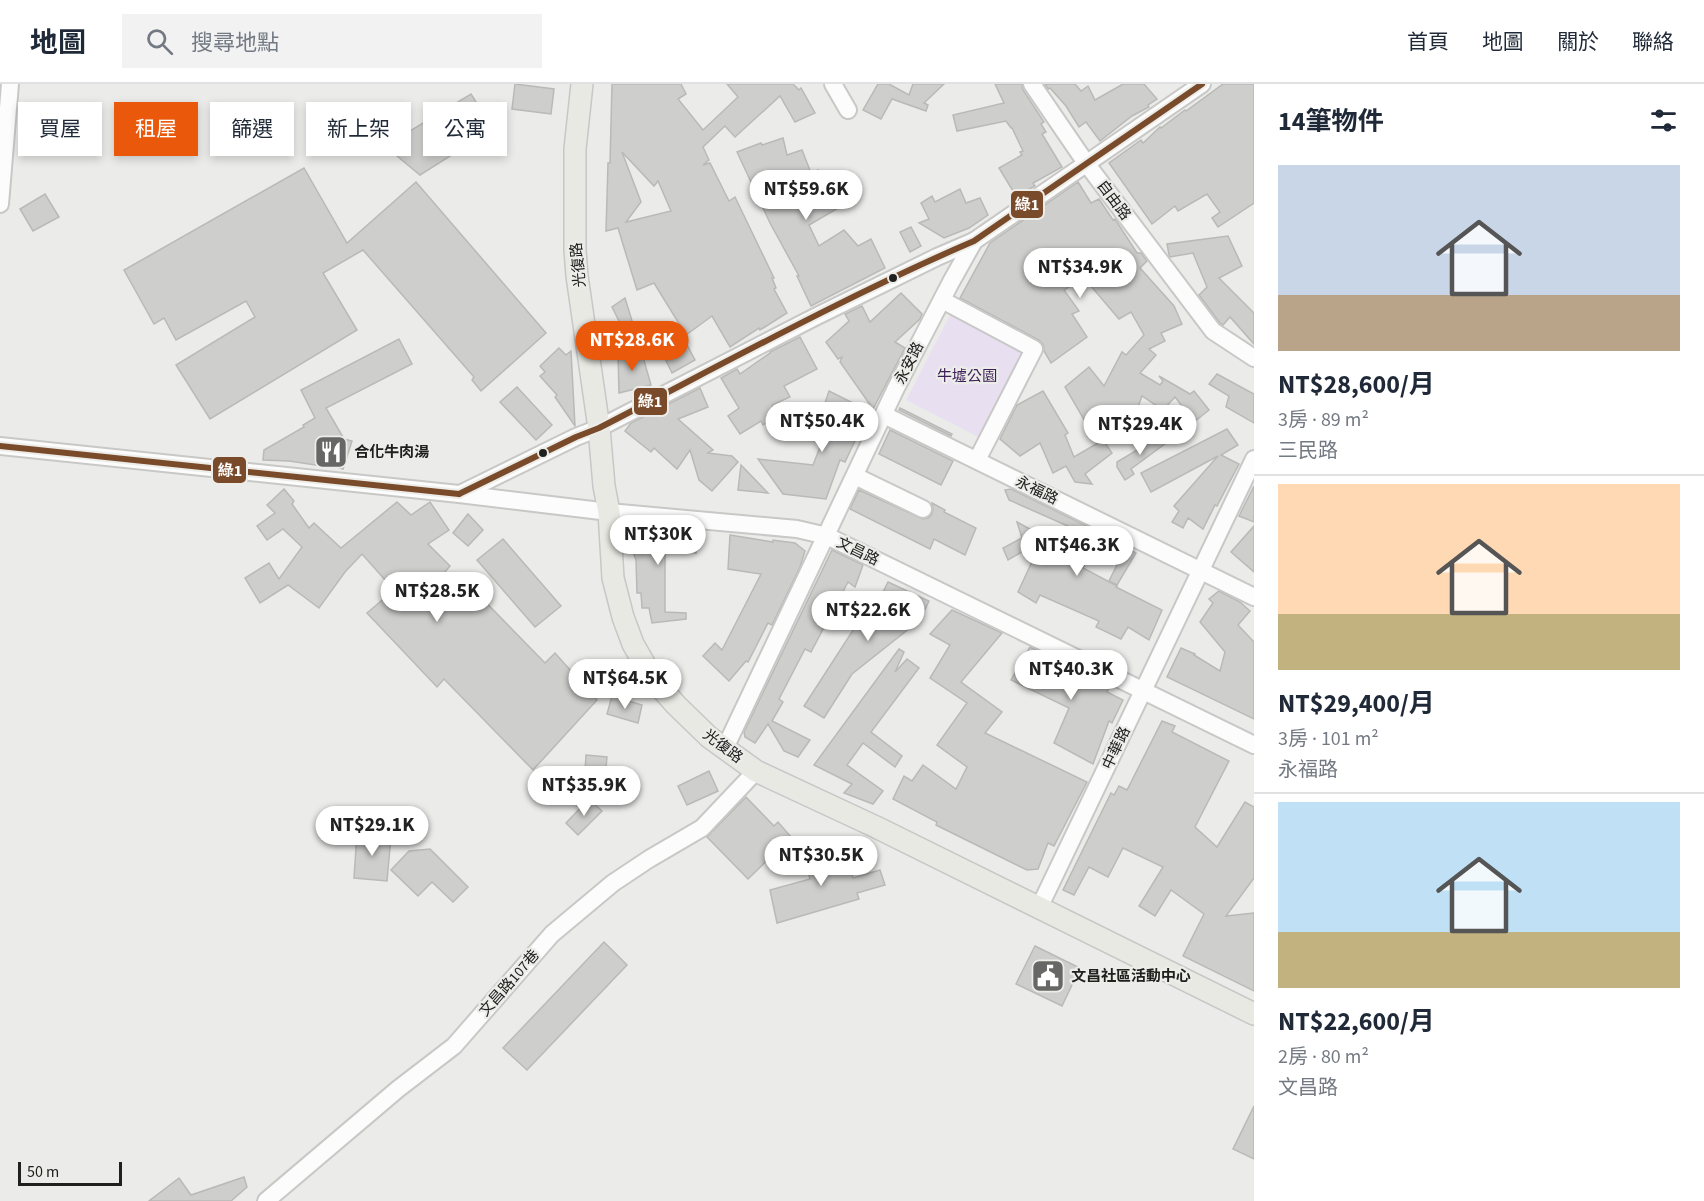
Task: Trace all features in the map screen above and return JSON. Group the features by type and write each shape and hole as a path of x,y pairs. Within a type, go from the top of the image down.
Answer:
{"main road":[{"name":"光復路","path":"582,84 575,149 577,276 599,428 614,578 623,617 633,644 653,679 709,737 756,771 876,827 1254,1014"}],"street":[{"path":"0,204 10,84"},
{"path":"833,84 848,110"},
{"name":"自由路","path":"1032,84 1086,163 1213,331 1254,358"},
{"path":"459,494 599,428 813,318 974,241 1202,84"},
{"name":"永安路","path":"725,748 884,415 974,241"},
{"path":"942,300 1034,349 977,460"},
{"name":"永福路","path":"884,415 1254,597"},
{"name":"文昌路","path":"0,446 609,512 797,529 827,536 1254,745"},
{"name":"中華路","path":"1040,908 1254,459"},
{"path":"855,476 923,509"},
{"name":"文昌路107巷","path":"266,1201 398,1089 454,1046 552,934 613,883 702,828 756,771"}],"green space":[{"name":"牛墟公園","path":"951,313 1029,353 984,440 906,400"}],"building":[{"path":"515,84 554,89 551,114 512,109"},
{"path":"612,84 681,84 686,94 678,99 703,130 738,97 727,84 793,84 799,90 801,88 815,113 795,122 780,96 735,137 725,126 703,147 709,160 703,165 710,163 729,201 735,197 774,278 772,278 776,288 774,289 787,313 730,347 712,316 686,335 654,283 637,290 618,228 606,231 608,163 610,163","holes":["622,152 654,186 658,181 671,211 626,222 641,202"]},
{"path":"878,84 889,84 909,95 913,84 944,84 924,103 928,105 926,111 892,99 881,119 863,110"},
{"path":"995,84 1022,84 1023,90 1044,122 1041,124 1046,132 1042,134 1062,167 1033,183 1035,186 1016,196 999,168 1022,155 1020,152 1023,151 1012,128 1006,121 957,131 953,115 1004,103"},
{"path":"1045,84 1075,84 1081,91 1088,86 1095,100 1123,84 1144,84 1157,99 1100,141 1086,122 1079,127 1066,106"},
{"path":"1223,84 1254,84 1254,203 1218,227 1212,218 1220,212 1207,194 1178,211 1175,206 1152,224 1109,163 1141,140 1143,143 1160,127"},
{"path":"471,94 476,102 458,102"},
{"path":"423,123 423,156 450,156 420,175 397,156 411,156 411,130"},
{"path":"783,138 787,155 802,150 811,173 818,170 823,186 827,184 840,207 809,225 819,246 844,230 858,246 871,239 885,268 811,306 797,276 799,276 770,223 737,152"},
{"path":"304,168 347,243 416,182 546,333 481,391 472,380 474,377 363,250 323,273 357,330 210,419 176,365 255,317 246,301 176,340 164,318 154,324 124,270"},
{"path":"1078,182 1091,203 1099,199 1113,220 1115,219 1137,253 1141,253 1147,261 1140,268 1174,306 1182,324 1161,333 1165,341 1149,349 1156,355 1140,373 1160,385 1163,381 1159,376 1190,394 1194,391 1209,410 1194,422 1175,397 1163,410 1142,396 1138,407 1109,426 1102,414 1086,423 1065,387 1089,367 1104,386 1122,352 1126,355 1144,335 1131,312 1119,319 1084,278 1064,290 1079,311 1072,314 1087,337 1051,363 1039,340 960,298 990,243"},
{"path":"960,189 966,203 980,198 988,215 969,228 944,238 919,223 929,219 921,203 932,196 935,202"},
{"path":"45,194 59,217 33,231 20,209"},
{"path":"911,227 921,246 910,252 900,232"},
{"path":"1228,236 1242,266 1219,278 1254,313 1254,344 1230,317 1223,325 1220,323 1199,295 1207,287 1193,253 1170,257 1169,255 1167,244"},
{"path":"901,293 922,314 920,319 895,342 905,348 873,409 840,362 842,357 838,359 826,342 849,321 845,314 862,306 870,322"},
{"path":"625,298 633,324 623,329 612,307"},
{"path":"679,330 695,360 672,373 656,340"},
{"path":"800,337 817,369 784,386 790,397 772,405 777,415 763,425 761,421 740,434 728,416 739,408 721,378 737,369 740,374 770,352"},
{"path":"399,339 412,364 326,408 344,439 352,441 343,469 323,462 322,466 263,460 264,450 315,418 301,390"},
{"path":"559,348 566,355 571,351 575,426 555,397 557,395 540,376 545,372 540,366"},
{"path":"641,350 651,385 619,393 618,354"},
{"path":"1217,374 1254,394 1254,423 1226,407 1229,396 1209,384"},
{"path":"517,387 552,425 536,440 500,402"},
{"path":"700,388 708,407 678,419 713,450 708,453 732,456 738,462 712,491 699,480 690,450 677,469 654,448 651,452 625,431 631,423"},
{"path":"829,391 869,411 845,462 840,460 826,499 783,494 758,459 813,465 833,414 823,409"},
{"path":"1043,391 1068,433 1065,435 1074,457 1103,440 1112,453 1085,474 1092,484 1075,482 1066,466 1053,473 1040,443 1020,456 1000,439 1017,405"},
{"path":"900,408 952,434 951,436 899,410"},
{"path":"1227,429 1238,445 1221,455 1239,464 1203,529 1188,518 1183,528 1172,522 1179,511 1174,506 1218,456 1151,492 1141,473"},
{"path":"890,430 953,461 941,485 879,454"},
{"path":"1166,433 1170,440 1131,469 1134,474 1125,480 1117,467 1117,462"},
{"path":"741,465 768,493 738,490"},
{"path":"1254,486 1254,522 1239,516"},
{"path":"284,489 294,501 292,504 309,528 314,523 341,548 397,502 411,515 430,502 449,530 428,544 450,566 439,579 445,586 459,575 545,663 555,653 597,700 533,770 444,679 437,687 367,613 394,590 362,554 345,572 319,608 288,585 260,603 245,578 269,563 279,579 302,547 283,529 267,540 257,526 275,513 267,505"},
{"path":"1011,489 1101,533 1083,568 1162,610 1149,640 1128,627 1121,639 1096,627 1099,621 1040,595 1036,603 1018,592 1042,540 1008,560 1003,548 1022,538 1017,522 1070,551 1079,531 1009,500 1005,490"},
{"path":"859,490 923,519 932,514 932,503 945,510 944,512 976,528 965,555 934,539 930,549 850,509"},
{"path":"468,514 483,530 468,546 453,533"},
{"path":"638,526 700,531 696,553 665,547 665,612 686,613 686,619 652,623 649,608 642,608 641,593 637,593 636,560 630,544"},
{"path":"1254,526 1254,572 1231,552"},
{"path":"730,535 795,543 805,551 800,567 772,625 768,623 748,662 746,661 729,681 703,656 715,643 722,650 761,574 728,569"},
{"path":"503,539 561,606 535,627 477,560"},
{"path":"1126,547 1136,553 1117,585 1109,581"},
{"path":"832,550 863,565 855,587 848,582 811,652 805,649 779,699 783,702 772,721 810,740 798,757 784,751 768,724 755,743 745,737 744,732"},
{"path":"888,582 929,601 920,620 852,674 824,718 804,706 866,610 873,612"},
{"path":"1219,591 1240,602 1250,611 1238,625 1254,642 1254,719 1167,677 1181,648 1195,654 1220,671 1225,652 1200,622 1213,603 1209,599"},
{"path":"952,610 1002,633 961,682 1002,712 985,733 1087,782 1054,846 1048,843 1038,869 1027,870 936,825 937,822 893,799 904,776 912,781 923,765 956,789 967,767 937,745 967,703 930,678 950,645 930,634"},
{"path":"1030,647 1110,686 1107,692 1123,700 1112,723 1109,721 1093,764 1054,743 1069,708 1011,680"},
{"path":"899,649 904,652 895,672 907,659 919,668 871,732 902,756 895,767 863,743 847,765 883,791 873,804 844,793 852,784 814,765"},
{"path":"612,696 642,705 638,723 607,714"},
{"path":"1162,721 1175,726 1172,732 1229,761 1195,827 1217,847 1245,802 1254,807 1254,878 1226,916 1254,913 1254,991 1183,956 1204,914 1171,890 1155,916 1139,906 1163,867 1123,848 1108,877 1089,867 1074,895 1063,890 1111,793 1114,795 1119,786 1127,790"},
{"path":"586,755 607,757 604,789 584,789"},
{"path":"709,771 718,791 687,805 678,786"},
{"path":"746,797 774,826 778,822 791,837 748,879 707,837"},
{"path":"589,799 602,811 578,835 566,823"},
{"path":"357,833 391,836 387,881 354,878"},
{"path":"830,845 840,871 850,868 853,878 880,870 885,885 857,893 859,899 777,923 770,890 810,879 803,854"},
{"path":"430,849 468,887 453,902 432,882 418,896 391,870 409,851"},
{"path":"604,942 627,965 527,1070 503,1048"},
{"name":"文昌社區活動中心","path":"1035,946 1080,968 1062,1006 1016,984"},
{"path":"1254,1106 1254,1159 1233,1149"},
{"path":"244,1177 247,1187 231,1201 149,1201 179,1178 191,1195"}],"transit line":[{"name":"綠1","path":"459,494 599,428 832,307 974,241 1202,84"},
{"name":"綠1","path":"0,446 459,494"}],"place":[{"name":"合化牛肉湯","path":"331,452"},
{"name":"文昌社區活動中心","path":"1048,976"}]}
